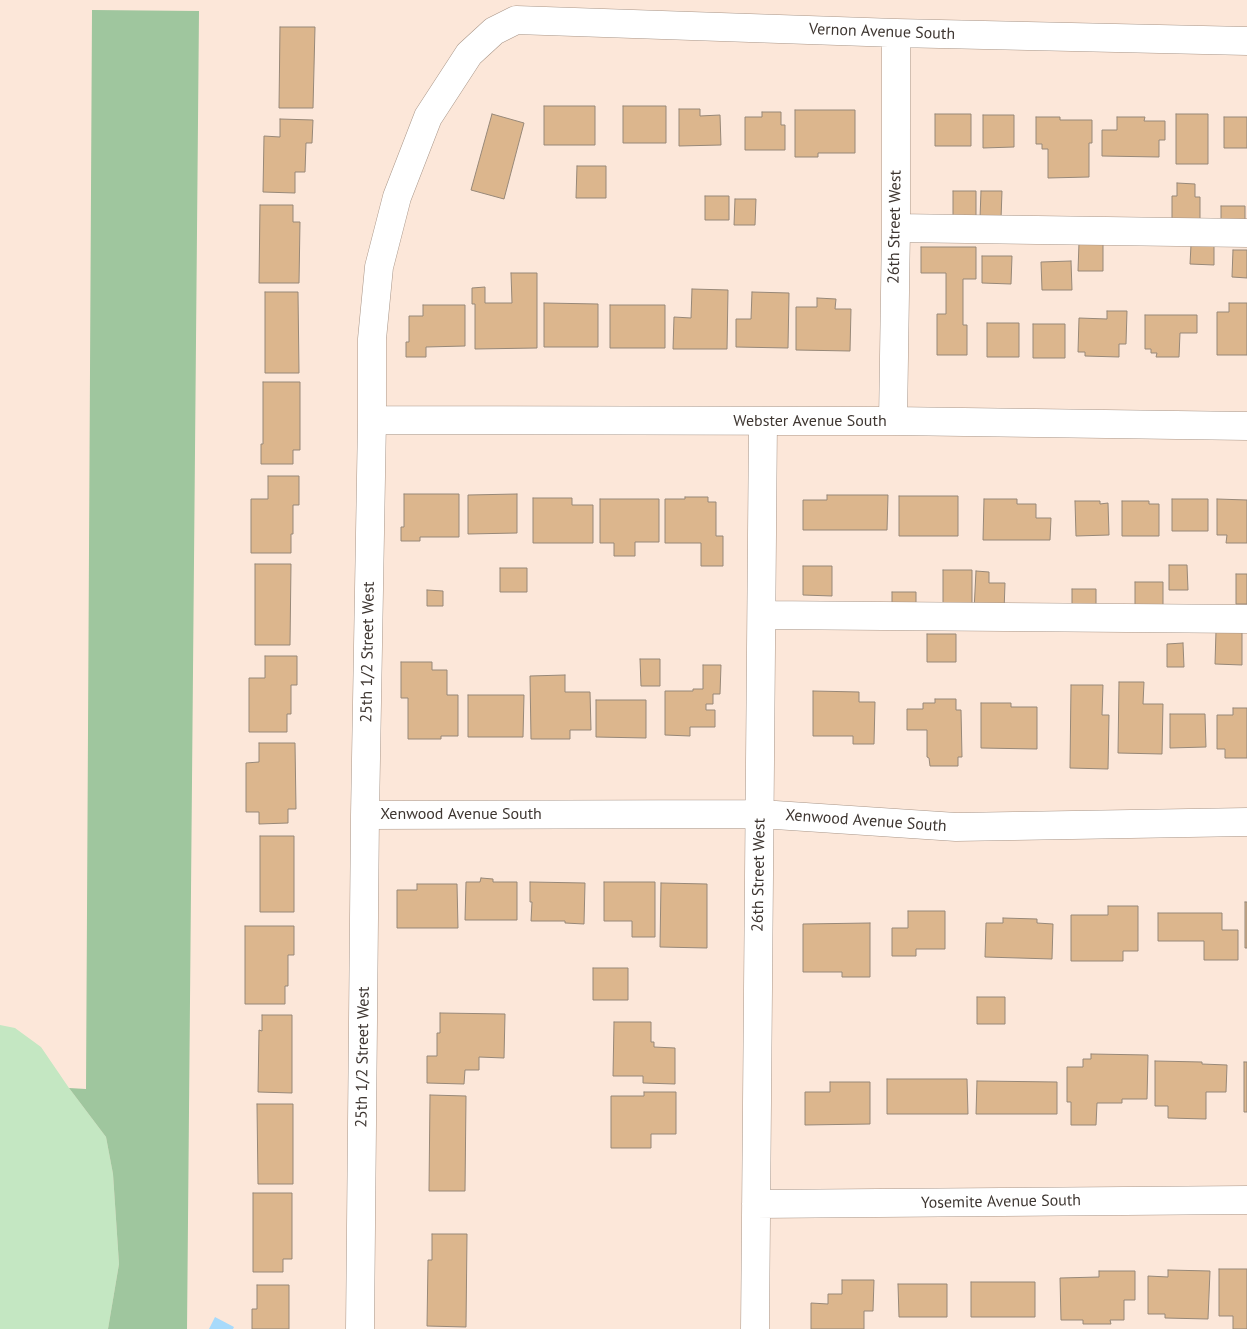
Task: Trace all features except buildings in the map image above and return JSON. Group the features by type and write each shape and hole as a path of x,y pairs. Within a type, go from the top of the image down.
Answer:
{"street":[{"name":"Vernon Avenue South","path":"516,20 896,33 1247,41"},
{"name":"25th 1/2 Street West","path":"360,1329 372,339 379,267 397,197 428,117 469,54 494,31 516,20"},
{"name":"26th Street West","path":"893,421 896,228 896,33"},
{"path":"896,228 1247,233"},
{"name":"Webster Avenue South","path":"372,420 893,421 1247,426"},
{"name":"26th Street West","path":"755,1329 763,421"},
{"path":"762,615 1247,619"},
{"name":"Xenwood Avenue South","path":"365,815 760,814 956,828 1247,822"},
{"name":"Yosemite Avenue South","path":"756,1204 1247,1200"}],"green space":[{"path":"92,10 199,11 187,1329 108,1329 119,1264 113,1174 106,1137 69,1088 86,1089"},
{"path":"0,1025 15,1028 41,1047 106,1137 113,1174 119,1264 108,1329 0,1329"}],"water":[{"path":"215,1317 234,1327 233,1329 209,1329"}]}
